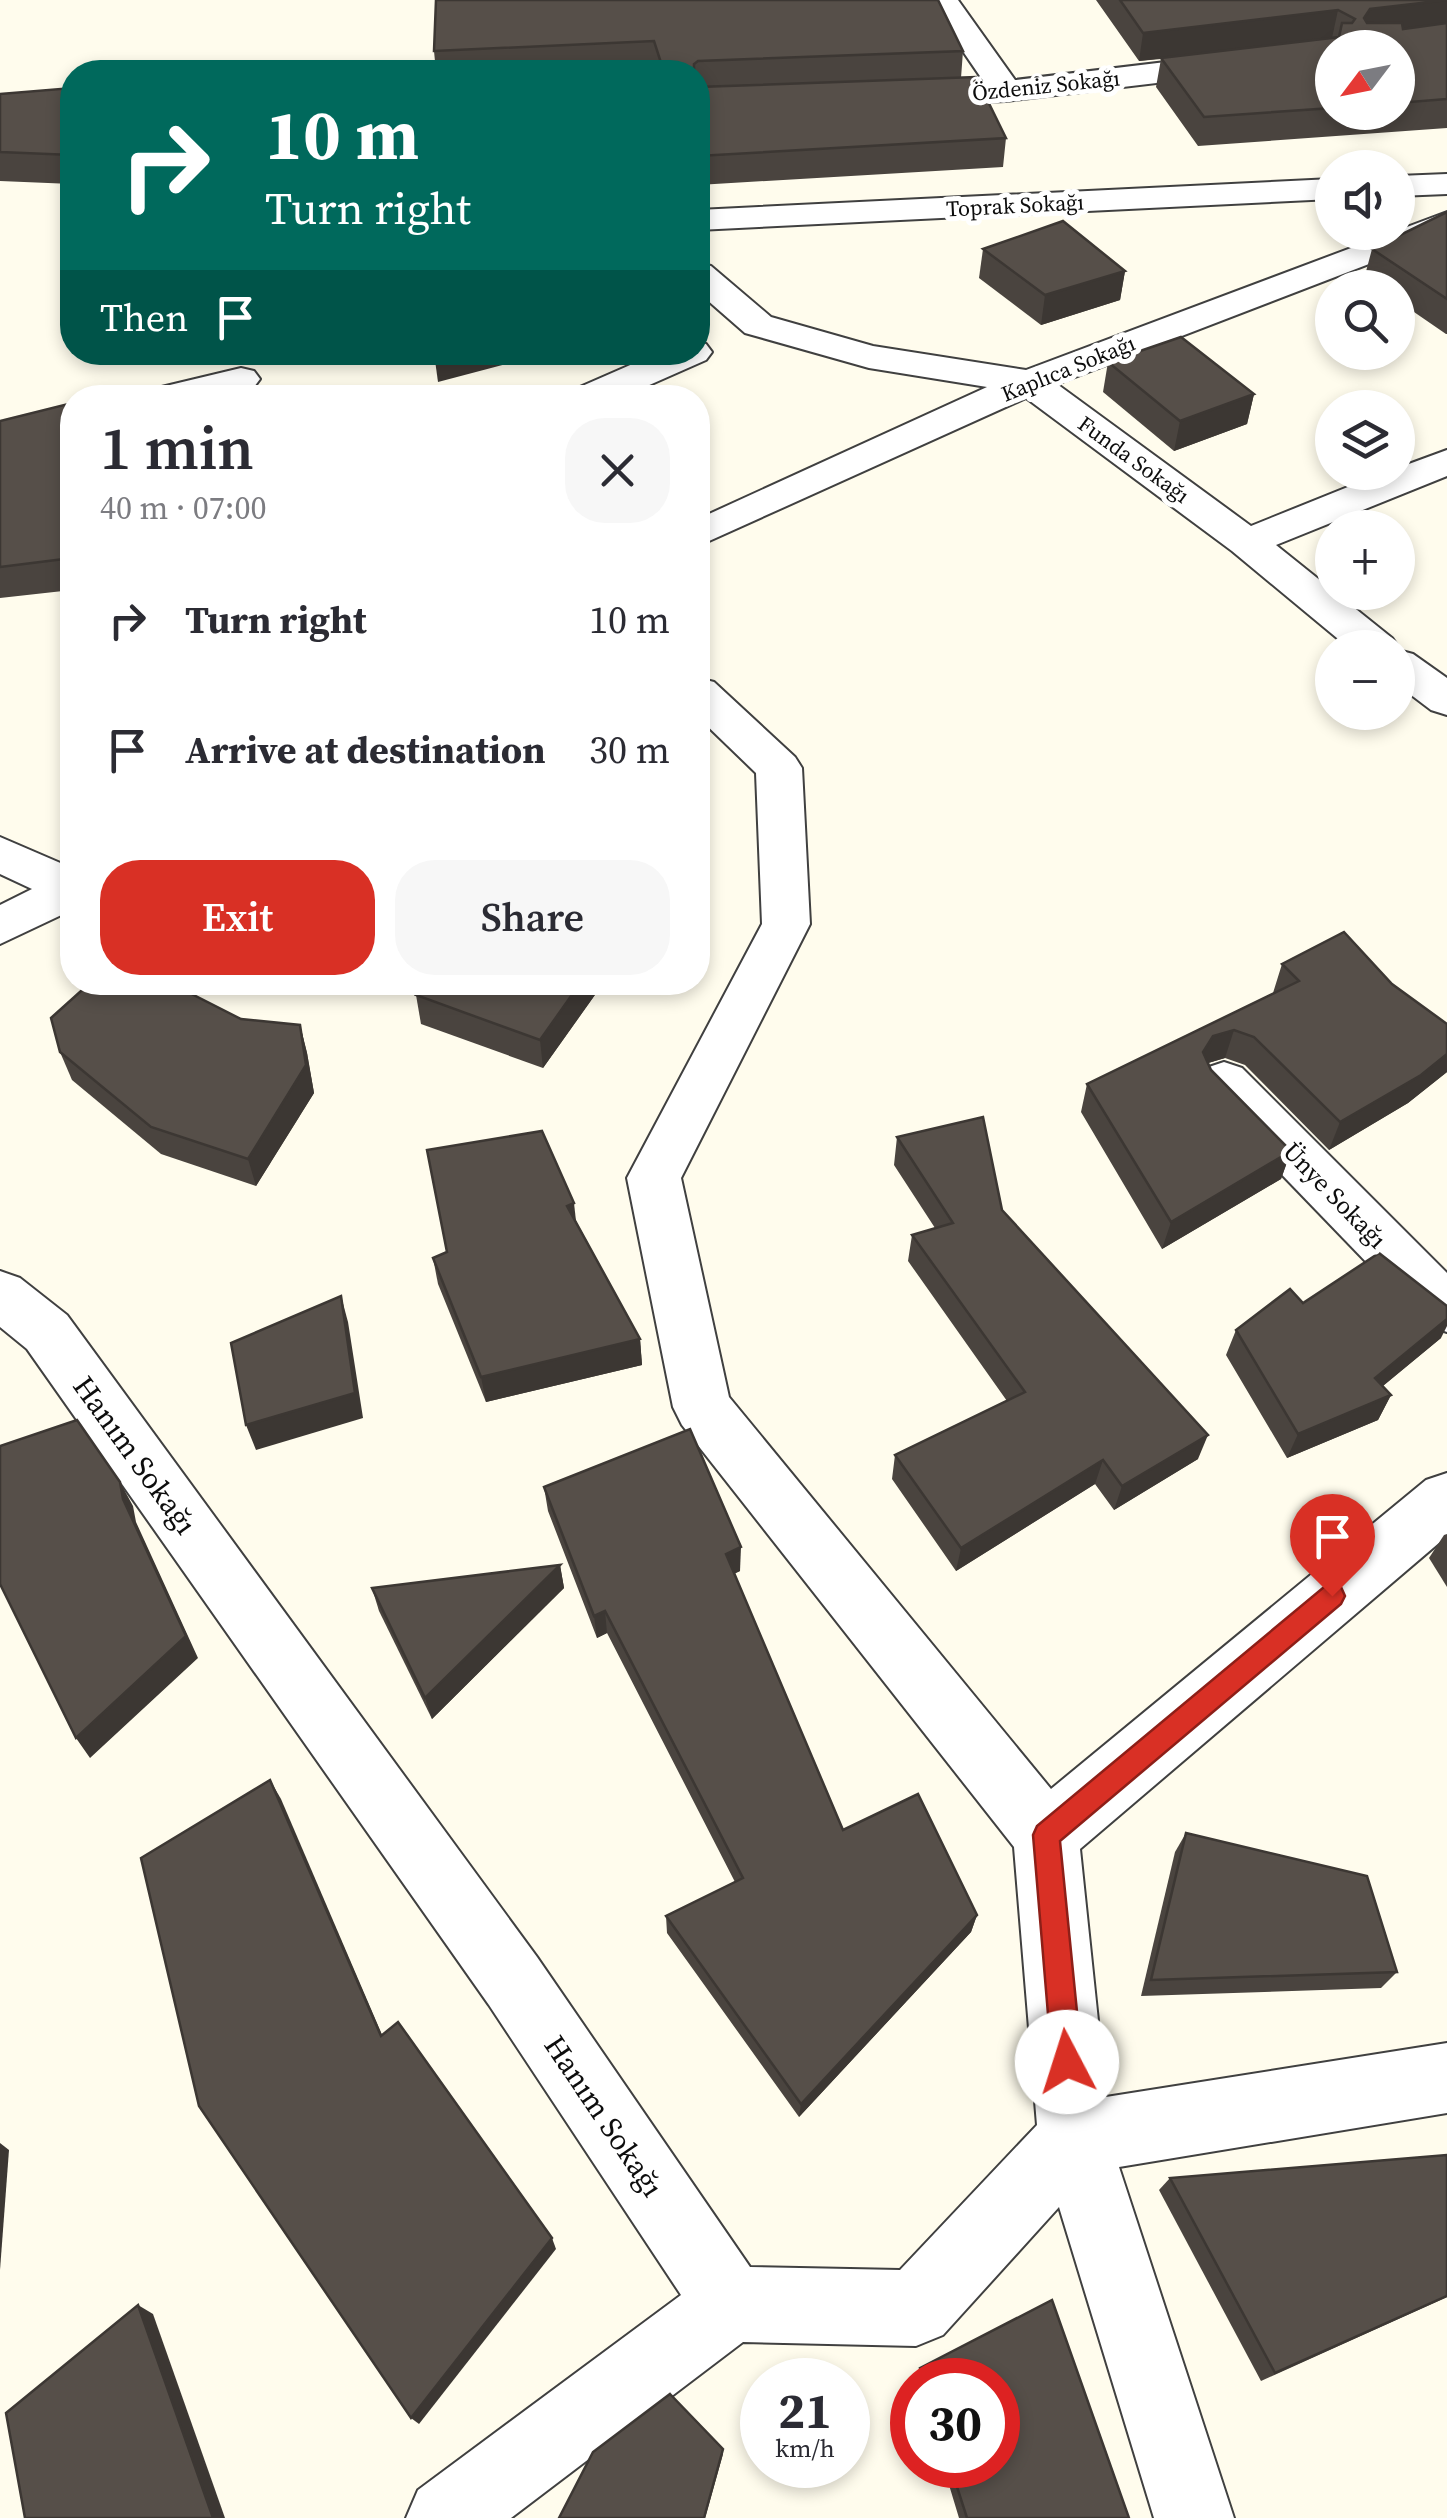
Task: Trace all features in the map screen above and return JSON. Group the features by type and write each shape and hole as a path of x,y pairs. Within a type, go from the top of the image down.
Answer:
{"street":[{"path":"944,0 1006,91"},
{"name":"Özdeniz Sokağı","path":"871,96 1006,91 1315,54"},
{"path":"1415,185 1447,184"},
{"name":"Toprak Sokağı","path":"710,219 1315,190"},
{"name":"Kaplıca Sokağı","path":"710,528 1029,382 1447,222"},
{"name":"Funda Sokağı","path":"710,284 758,325 869,357 1029,382 1247,542 1355,630"},
{"path":"710,346 758,325"},
{"path":"618,385 665,365"},
{"path":"207,385 238,376"},
{"path":"1247,542 1447,462"},
{"path":"1415,676 1447,700"},
{"path":"710,703 779,768 786,924 654,1178 702,1407 1046,1835 1074,2138 1194,2518"},
{"path":"0,854 60,883"},
{"path":"0,926 60,895"},
{"name":"Ünye Sokağı","path":"1224,1082 1447,1309"},
{"name":"Hanım Sokağı","path":"0,1294 47,1332 58,1346 514,1981 731,2304"},
{"path":"1046,1835 1447,1500"},
{"path":"446,2518 731,2304 916,2308 1074,2138 1447,2078"}],"building":[{"path":"436,0 938,0 963,51 660,60 654,41 434,51"},
{"path":"1120,0 1447,0 1370,9 1364,18 1367,23 1402,23 1403,29 1447,23 1447,99 1415,102 1415,30 1340,30 1342,23 1355,19 1338,10 1143,33"},
{"path":"1315,40 1315,109 1204,117 1161,58"},
{"path":"976,77 1006,138 710,155 710,87"},
{"path":"60,89 60,154 0,152 0,94"},
{"path":"1447,212 1447,299 1415,278 1415,270 1404,270 1374,250 1415,250 1415,228"},
{"path":"1063,221 1125,271 1045,295 983,249"},
{"path":"1181,337 1254,394 1180,421 1108,362"},
{"path":"60,406 60,560 0,567 0,421"},
{"path":"1344,932 1392,984 1447,1024 1447,1054 1421,1075 1340,1122 1254,1037 1234,1030 1213,1036 1203,1052 1211,1070 1291,1151 1171,1222 1087,1084 1299,981 1282,964"},
{"path":"77,995 194,995 241,1019 300,1025 306,1065 248,1159 151,1127 60,1052 51,1018"},
{"path":"416,995 572,995 540,1040"},
{"path":"983,1117 1002,1210 1208,1435 1122,1486 1103,1460 961,1548 895,1455 1025,1392 912,1235 953,1223 897,1137"},
{"path":"542,1131 574,1203 567,1206 640,1339 481,1377 433,1258 447,1252 427,1150"},
{"path":"1379,1253 1447,1306 1447,1319 1375,1378 1391,1395 1298,1434 1236,1330 1290,1289 1303,1303"},
{"path":"341,1296 355,1393 246,1425 231,1343"},
{"path":"77,1420 120,1482 123,1499 186,1636 76,1738 0,1584 0,1446"},
{"path":"690,1429 741,1547 726,1554 843,1830 918,1794 977,1915 801,2104 666,1916 743,1878 605,1611 594,1616 544,1487"},
{"path":"560,1565 425,1698 372,1588"},
{"path":"270,1780 381,2036 398,2022 552,2238 411,2418 199,2106 141,1858"},
{"path":"1186,1833 1367,1876 1397,1972 1151,1980"},
{"path":"1447,2155 1447,2296 1275,2373 1170,2178"},
{"path":"1052,2300 1129,2518 967,2518 957,2488 1020,2488 1020,2358 939,2358"},
{"path":"138,2305 213,2518 25,2518 6,2413"},
{"path":"670,2394 723,2449 704,2518 559,2518 593,2452"}],"route":[{"path":"1067,2062 1046,1835 1332,1596"}]}
